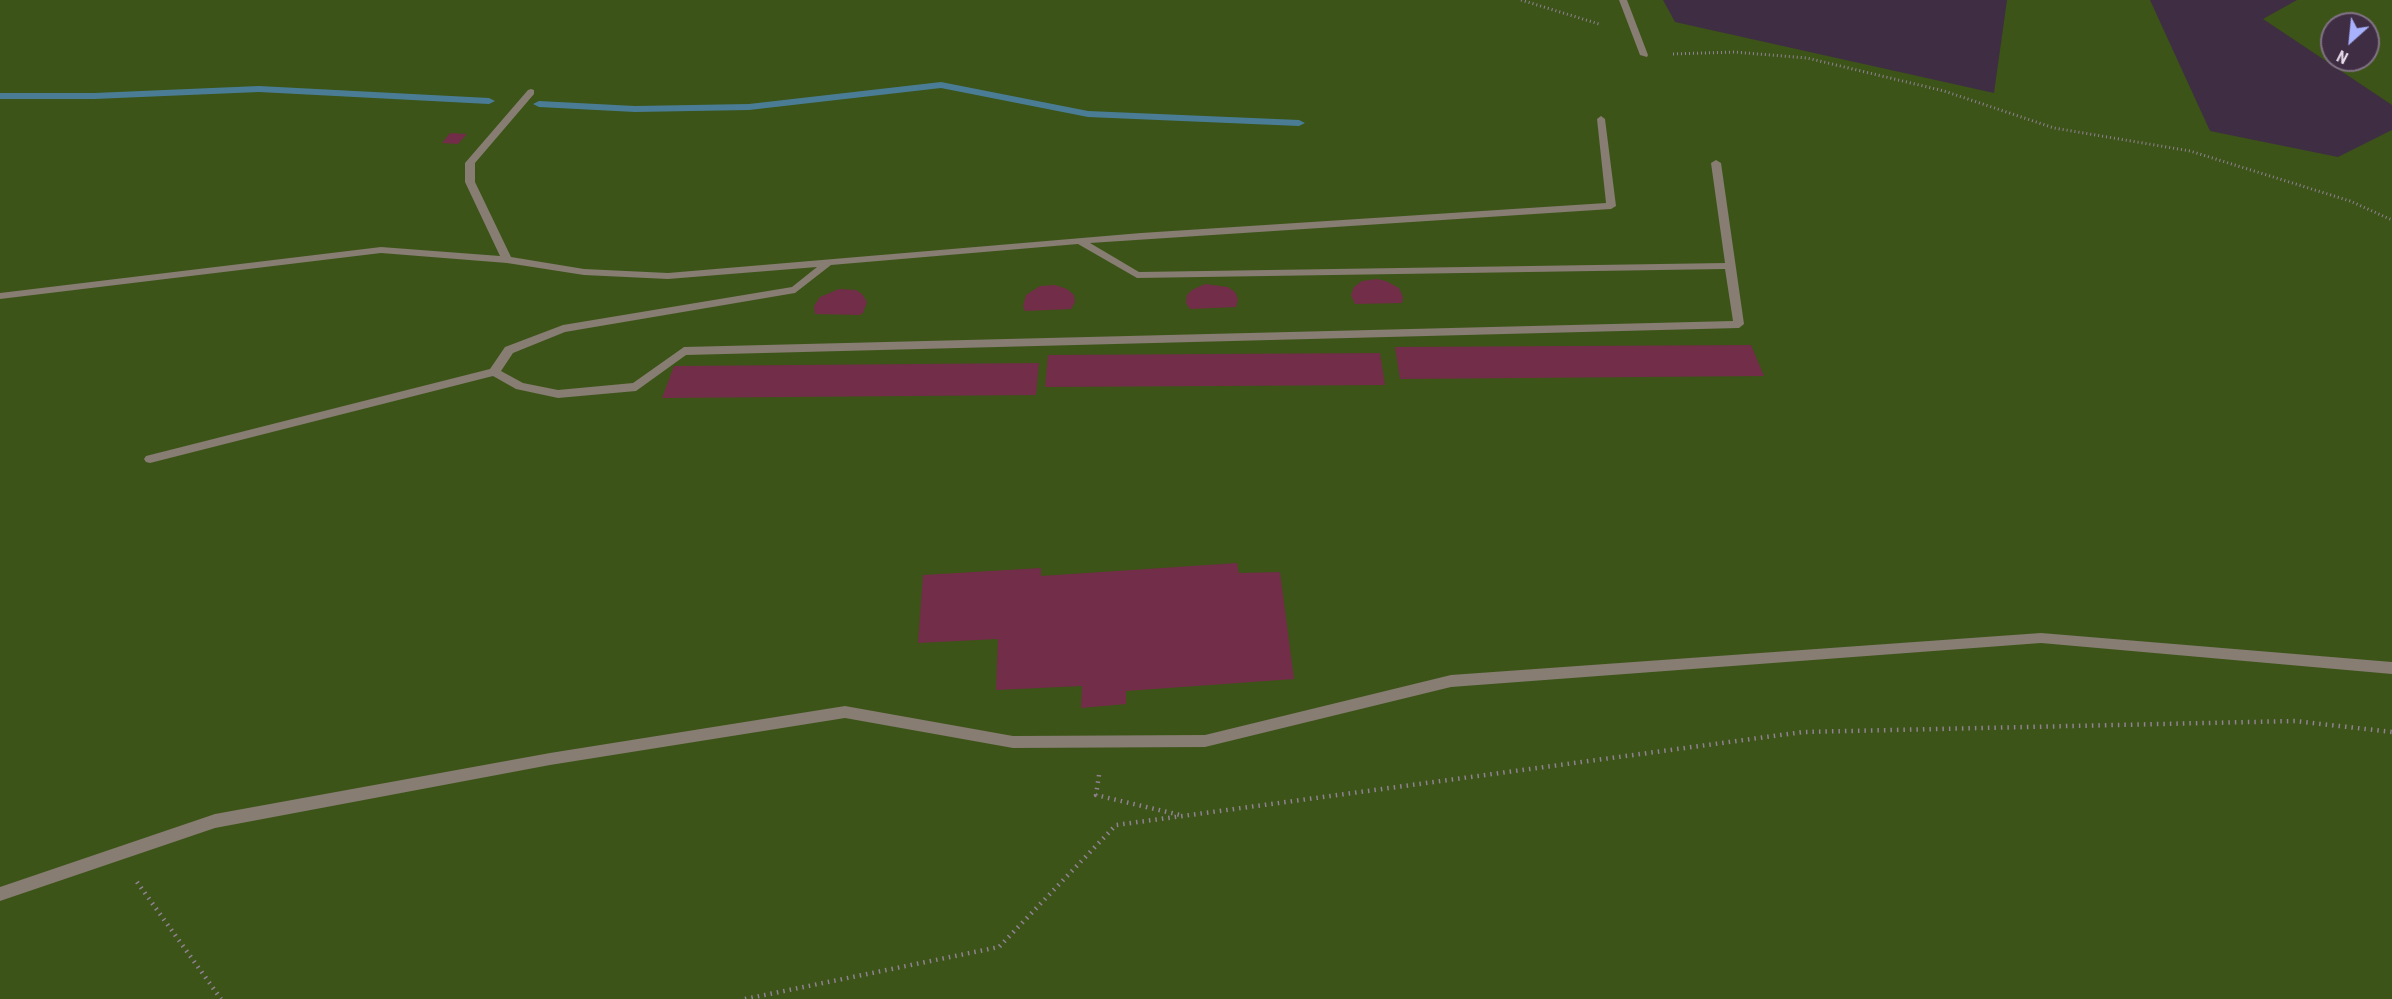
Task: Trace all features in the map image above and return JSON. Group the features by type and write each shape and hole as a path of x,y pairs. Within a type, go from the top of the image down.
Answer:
{"lane":[{"path":"1623,0 1644,55"},
{"path":"507,260 470,183 470,162 531,92"},
{"path":"0,296 381,250 507,260 584,272 668,276 1079,241 1611,206 1601,119"},
{"path":"494,372 520,386 558,394 636,387 684,351 1739,324 1716,163"},
{"path":"1079,241 1137,275 1730,266"},
{"path":"150,459 494,372 509,350 563,329 795,290 829,262"},
{"path":"0,894 215,821 550,759 845,712 1013,742 1204,741 1451,681 2042,638 2392,668"}],"path":[{"path":"1521,0 1637,36"},
{"path":"1644,55 1734,52 1807,58 1944,91 2054,128 2190,151 2350,201 2392,220"},
{"path":"745,999 999,947 1116,825 1803,732 2295,721 2392,732"},
{"path":"1096,795 1183,816"},
{"path":"117,854 221,999"}],"green space":[{"path":"0,0 1663,0 1675,22 1994,93 2007,0 2150,0 2210,131 2338,157 2392,130 2392,999 0,999"},
{"path":"2297,0 2392,0 2392,105 2342,72 2380,72 2380,12 2320,12 2320,57 2263,19"}],"building":[{"path":"450,133 467,134 458,144 442,143"},
{"path":"1377,279 1399,288 1403,297 1402,303 1355,304 1351,295 1354,287 1362,281"},
{"path":"1205,284 1228,287 1235,292 1238,299 1236,307 1190,309 1186,303 1187,295"},
{"path":"1055,285 1067,289 1074,295 1075,302 1071,309 1025,311 1023,306 1026,295 1040,286"},
{"path":"839,289 856,290 862,294 867,302 863,313 860,315 815,314 814,306 820,297"},
{"path":"1751,345 1764,376 1400,379 1395,347"},
{"path":"1380,353 1385,385 1045,387 1048,355"},
{"path":"1039,363 1036,395 662,398 674,366"},
{"path":"1237,563 1239,573 1280,572 1294,679 1126,691 1126,704 1081,708 1082,686 996,690 998,639 918,643 923,575 1041,568 1041,576"}],"waterway":[{"path":"539,104 635,109 749,107 941,85 1088,114 1299,123"},
{"path":"0,96 94,96 259,89 489,101"}]}
